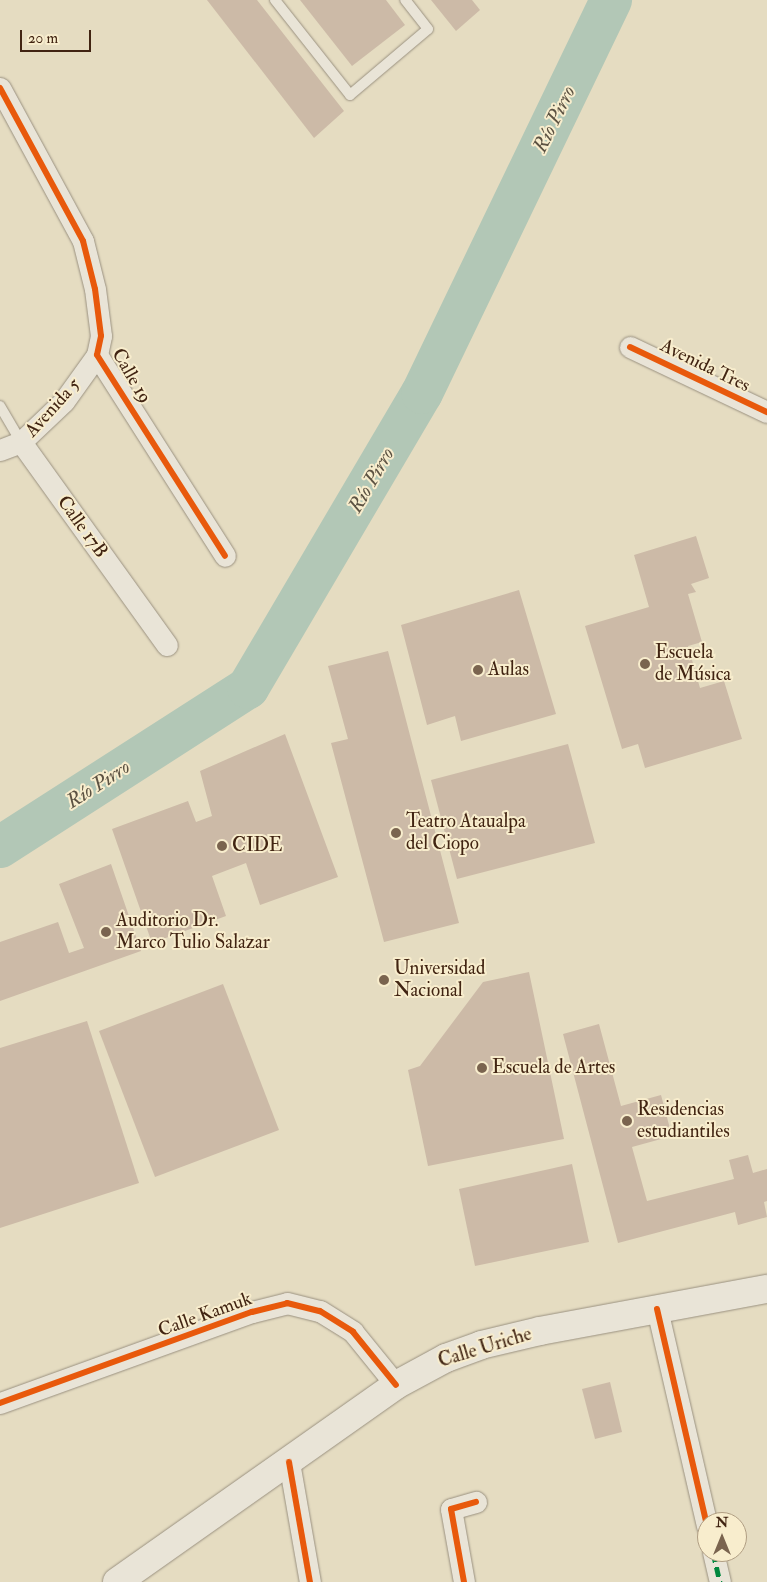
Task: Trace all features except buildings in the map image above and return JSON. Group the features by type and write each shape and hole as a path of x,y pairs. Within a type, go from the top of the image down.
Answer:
{"main road":[{"name":"Calle Uriche","path":"117,1582 396,1385 422,1369 480,1345 767,1289"}],"street":[{"name":"Calle 19","path":"0,88 83,241 95,289 101,336 97,354 225,556"},
{"name":"Avenida Tres","path":"630,347 767,412"},
{"name":"Avenida 5","path":"0,450 21,442 64,400 97,354"},
{"name":"Calle 17B","path":"21,442 167,645"},
{"name":"Calle Kamuk","path":"0,1403 252,1312 287,1303 320,1311 353,1332 396,1385"},
{"path":"657,1309 704,1512"},
{"path":"289,1462 310,1582"},
{"path":"464,1582 451,1509 476,1502"},
{"path":"715,1562 720,1582"}],"lane":[{"path":"275,0 350,95 428,29 405,0"},
{"name":"Calle 17B","path":"0,406 21,442"}],"waterway":[{"name":"Río Pirro","path":"0,847 248,688 422,393 611,0"}],"marked path":[{"path":"715,1562 720,1582"}],"cycle path":[{"path":"0,88 83,241 95,289 101,336 97,355 225,556"},
{"path":"630,347 767,412"},
{"path":"0,1403 252,1312 287,1303 320,1311 353,1332 396,1385"},
{"path":"657,1309 704,1512"},
{"path":"289,1462 310,1582"},
{"path":"464,1582 451,1509 476,1502"}],"place":[{"name":"Escuela de Música","path":"645,664"},
{"name":"Aulas","path":"478,670"},
{"name":"Teatro Ataualpa del Ciopo","path":"396,833"},
{"name":"CIDE","path":"222,846"},
{"name":"Auditorio Dr. Marco Tulio Salazar","path":"106,932"},
{"name":"Universidad Nacional","path":"384,980"},
{"name":"Escuela de Artes","path":"482,1068"},
{"name":"Residencias estudiantiles","path":"627,1121"}]}
